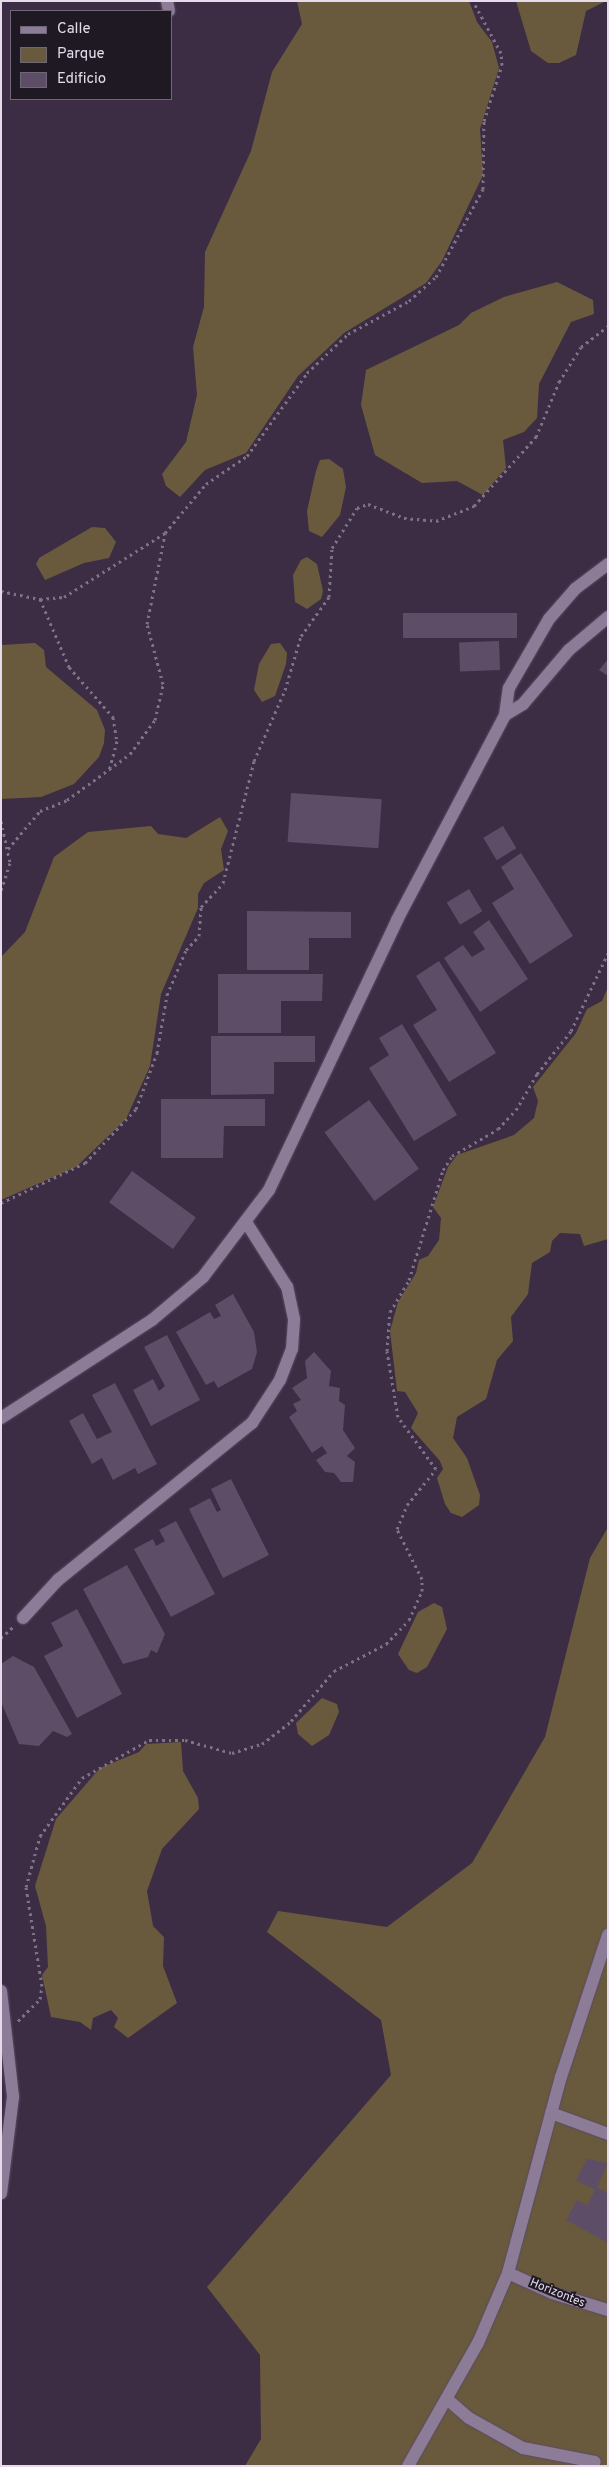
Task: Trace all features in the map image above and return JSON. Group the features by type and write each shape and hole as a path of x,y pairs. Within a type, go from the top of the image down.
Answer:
{"street":[{"path":"2,1418 152,1320 202,1277 269,1190 397,920 505,715 509,688 549,619 575,589 608,564"},
{"path":"505,715 523,704 569,650 608,617"},
{"path":"23,1618 58,1580 252,1423 280,1380 292,1349 294,1319 287,1287 246,1222"},
{"path":"408,2466 478,2343 508,2273 551,2113 596,1962 608,1936"},
{"path":"1,1991 13,2097 1,2193"},
{"path":"551,2113 608,2134"},
{"name":"Horizontes","path":"508,2273 552,2294 608,2310"},
{"path":"447,2399 477,2423 523,2448 597,2463"}],"path":[{"path":"1,590 40,599 64,597 165,533 206,484 247,456 306,373 348,334 409,301 436,277 483,189 484,121 502,65 501,53 473,1"},
{"path":"1,1203 85,1163 136,1109 157,1054 167,995 186,950 199,936 201,907 223,883 254,761 285,690 301,636 329,597 332,548 357,508 368,504 404,518 436,521 474,506 536,437 559,382 581,347 608,326"},
{"path":"8,849 40,811 67,800 109,771 155,720 163,684 147,624 165,533"},
{"path":"40,599 69,667 113,717 117,741 109,771"},
{"path":"1,821 8,849 9,876 1,891"},
{"path":"5,2032 40,1999 40,1971 26,1887 40,1836 82,1778 149,1740 184,1740 232,1753 262,1744 290,1721 334,1671 386,1644 409,1620 422,1591 422,1579 396,1529 407,1504 436,1469 398,1417 387,1351 390,1312 409,1280 443,1170 452,1156 498,1128 516,1110 537,1074 571,1031 608,953"}],"green space":[{"path":"297,1 469,1 477,22 492,42 499,68 480,129 483,175 442,261 426,283 344,333 298,376 246,453 205,470 180,497 166,486 162,474 186,442 197,395 193,347 204,307 205,252 251,151 272,72 302,24"},
{"path":"516,1 606,1 586,11 576,55 559,63 548,63 531,51"},
{"path":"557,282 593,300 594,314 571,322 539,384 537,418 524,432 503,440 506,468 483,495 457,481 422,483 375,455 361,405 366,370 459,325 471,313 504,297"},
{"path":"329,459 343,469 346,487 340,515 322,537 309,531 307,511 320,460"},
{"path":"92,527 105,528 116,542 109,558 84,563 45,580 36,564 39,558"},
{"path":"307,557 317,564 323,591 321,599 307,609 295,602 293,575 301,560"},
{"path":"35,643 44,650 46,667 97,710 105,730 104,743 99,757 74,784 41,797 1,799 1,645"},
{"path":"280,643 287,653 286,664 275,696 262,702 254,690 259,664 271,644"},
{"path":"220,817 228,831 221,849 224,870 204,883 198,894 198,908 161,994 150,1066 126,1119 76,1167 1,1200 1,957 25,932 54,857 88,832 151,826 158,834 186,838"},
{"path":"608,987 608,1239 584,1246 580,1234 560,1233 552,1241 550,1252 532,1263 528,1294 511,1317 513,1341 497,1360 486,1399 457,1417 453,1438 467,1458 480,1495 479,1505 462,1517 451,1513 445,1504 437,1478 443,1469 440,1461 411,1428 418,1413 405,1392 397,1391 390,1331 398,1302 416,1273 419,1260 428,1256 439,1240 441,1218 433,1207 448,1167 457,1155 514,1135 534,1118 538,1101 533,1087 576,1033 587,1009 602,1001"},
{"path":"608,1527 608,2466 245,2466 261,2439 260,2355 207,2287 391,2075 381,2020 267,1932 278,1911 387,1927 472,1863 545,1737 590,1558"},
{"path":"434,1603 442,1607 447,1629 427,1667 417,1673 409,1670 398,1654 418,1612"},
{"path":"322,1698 337,1704 339,1712 329,1735 312,1746 298,1734 296,1723"},
{"path":"181,1742 183,1771 198,1798 199,1809 162,1849 147,1891 153,1926 164,1937 163,1966 177,2003 128,2038 114,2027 118,2018 111,2010 93,2018 91,2030 80,2022 51,2017 42,1975 48,1967 46,1926 35,1886 56,1819 100,1768 139,1752 146,1744"}],"building":[{"path":"403,613 517,613 517,638 403,638"},
{"path":"499,641 500,670 460,671 459,642"},
{"path":"608,659 608,676 599,670"},
{"path":"291,793 382,799 378,848 288,842"},
{"path":"503,826 516,848 497,860 483,838"},
{"path":"521,853 573,936 530,964 492,903 514,889 501,867"},
{"path":"469,889 482,911 460,925 447,902"},
{"path":"247,911 351,912 351,938 309,938 309,970 247,970"},
{"path":"489,920 528,979 480,1012 444,958 463,945 472,957 485,949 473,932"},
{"path":"439,961 496,1053 449,1082 413,1025 437,1010 416,976"},
{"path":"218,974 323,974 322,1001 281,1001 281,1033 218,1033"},
{"path":"402,1024 457,1115 414,1141 369,1068 389,1055 379,1038"},
{"path":"211,1036 315,1036 315,1062 274,1062 274,1094 211,1095"},
{"path":"161,1099 265,1099 265,1126 224,1126 223,1158 161,1158"},
{"path":"369,1100 419,1169 374,1201 325,1132"},
{"path":"132,1171 196,1217 173,1249 109,1203"},
{"path":"233,1294 254,1332 257,1352 252,1369 218,1388 214,1381 206,1385 176,1332 210,1312 214,1319 221,1316 215,1305"},
{"path":"167,1335 200,1400 151,1426 133,1390 153,1379 159,1391 165,1386 144,1347"},
{"path":"314,1352 331,1371 329,1386 340,1388 339,1401 345,1405 343,1430 355,1448 347,1456 355,1462 353,1482 341,1482 334,1473 325,1472 316,1460 327,1453 322,1446 312,1453 289,1417 297,1411 293,1404 301,1400 292,1388 307,1378 305,1361"},
{"path":"115,1383 157,1464 138,1474 135,1468 113,1480 102,1458 92,1464 69,1421 83,1413 97,1439 112,1432 92,1395"},
{"path":"231,1479 269,1555 223,1578 189,1509 210,1498 217,1512 221,1510 211,1489"},
{"path":"176,1521 215,1594 171,1617 134,1549 153,1539 156,1546 165,1541 159,1530"},
{"path":"127,1565 165,1634 157,1653 151,1650 148,1657 123,1664 83,1589"},
{"path":"77,1609 122,1694 77,1718 44,1656 63,1646 51,1623"},
{"path":"13,1656 34,1667 72,1734 67,1737 53,1731 39,1746 19,1744 1,1702 1,1664"},
{"path":"587,2159 608,2163 597,2187 608,2193 608,2243 566,2220 577,2200 587,2205 595,2190 576,2180"}]}
